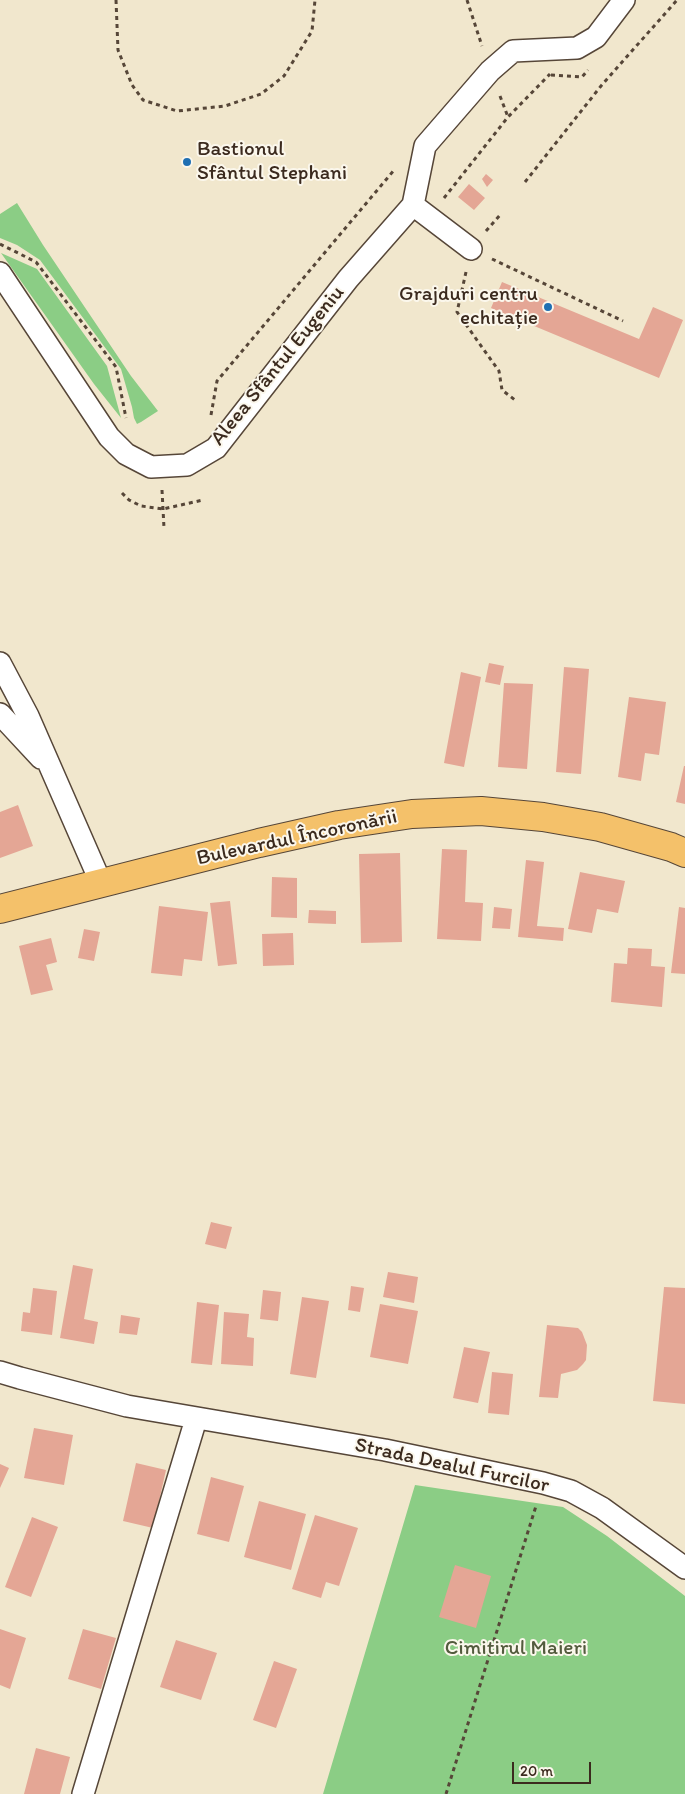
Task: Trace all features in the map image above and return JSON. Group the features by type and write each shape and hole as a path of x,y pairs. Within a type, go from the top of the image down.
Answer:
{"main road":[{"name":"Bulevardul Încoronării","path":"0,909 339,825 412,814 481,811 543,817 600,827 672,847 685,853"}],"street":[{"name":"Aleea Sfântul Eugeniu","path":"0,273 109,437 126,454 152,467 187,465 216,448 348,279 413,205 425,146 490,71 513,51 577,48 596,37 624,0"},
{"path":"413,205 471,249"},
{"path":"0,663 28,716 101,883"},
{"path":"0,714 52,771"},
{"name":"Strada Dealul Furcilor","path":"0,1372 127,1406 385,1450 543,1483 571,1491 602,1508 685,1568"},
{"path":"83,1794 196,1419"}],"path":[{"path":"116,0 118,50 132,85 143,100 177,111 225,106 261,94 284,76 312,31 315,0"},
{"path":"467,0 490,71"},
{"path":"525,182 601,86 677,0"},
{"path":"209,423 216,381 397,166"},
{"path":"0,244 36,262 116,367 127,424"},
{"path":"515,400 502,390 499,371 457,312 471,249 623,321"},
{"path":"162,467 164,528"},
{"path":"122,493 141,506 162,509 203,500"},
{"path":"446,1794 543,1483"}],"green space":[{"path":"17,203 131,376 158,411 141,422 137,424 134,418 121,369 40,260 17,245 0,238 0,214"},
{"path":"1,253 37,269 107,366 121,418 94,384"},
{"name":"Cimitirul Maieri","path":"415,1485 563,1507 607,1536 685,1596 685,1794 323,1794"}],"building":[{"path":"486,174 493,180 487,187 482,179"},
{"path":"469,184 485,198 474,210 458,197"},
{"path":"502,282 639,339 653,307 683,320 659,378 491,308"},
{"path":"489,663 504,666 500,685 485,682"},
{"path":"564,667 589,669 581,774 556,772"},
{"path":"461,672 481,677 464,767 444,763"},
{"path":"504,683 533,684 527,769 498,767"},
{"path":"629,697 666,702 659,755 645,753 641,781 618,777"},
{"path":"685,766 685,804 676,802"},
{"path":"18,805 33,846 0,858 0,812"},
{"path":"442,849 467,850 465,902 483,903 481,941 437,939"},
{"path":"400,853 402,942 361,943 359,854"},
{"path":"526,860 544,862 537,926 564,928 563,941 518,937"},
{"path":"580,872 625,881 618,913 597,909 592,933 568,929"},
{"path":"272,877 297,878 297,918 271,917"},
{"path":"230,901 237,964 218,966 210,903"},
{"path":"159,906 208,912 202,961 184,959 182,976 151,973"},
{"path":"494,907 512,909 510,929 492,928"},
{"path":"679,907 685,908 685,974 671,973"},
{"path":"309,910 336,911 336,924 308,923"},
{"path":"84,929 100,932 94,961 78,958"},
{"path":"293,933 294,965 263,966 262,934"},
{"path":"51,938 57,962 46,965 53,990 31,995 19,946"},
{"path":"628,948 652,949 651,966 665,967 662,1007 611,1002 614,963 627,964"},
{"path":"211,1222 232,1227 226,1249 205,1244"},
{"path":"73,1265 93,1269 84,1319 98,1322 94,1344 60,1338"},
{"path":"388,1272 418,1277 414,1303 383,1297"},
{"path":"351,1286 364,1288 360,1312 348,1310"},
{"path":"664,1287 685,1288 685,1404 653,1401"},
{"path":"33,1288 57,1291 52,1335 21,1331 23,1312 30,1313"},
{"path":"263,1290 281,1292 278,1321 260,1319"},
{"path":"302,1297 329,1301 316,1378 290,1374"},
{"path":"197,1302 219,1305 212,1365 191,1363"},
{"path":"380,1304 418,1311 408,1364 370,1357"},
{"path":"224,1312 249,1314 247,1337 254,1338 253,1366 221,1364"},
{"path":"121,1315 140,1318 137,1335 119,1333"},
{"path":"547,1325 578,1328 582,1332 587,1345 586,1360 583,1364 577,1370 561,1374 558,1398 539,1397"},
{"path":"464,1347 490,1352 478,1403 453,1398"},
{"path":"492,1372 513,1374 509,1415 488,1413"},
{"path":"34,1428 73,1435 64,1485 24,1478"},
{"path":"136,1463 166,1470 153,1528 123,1521"},
{"path":"0,1464 9,1468 0,1488"},
{"path":"211,1477 244,1486 229,1542 197,1534"},
{"path":"259,1501 306,1514 291,1570 244,1557"},
{"path":"315,1515 358,1528 339,1586 326,1582 321,1598 292,1589"},
{"path":"32,1517 58,1527 31,1597 5,1587"},
{"path":"455,1565 491,1576 476,1628 439,1617"},
{"path":"0,1629 26,1638 10,1689 0,1685"},
{"path":"83,1629 116,1638 101,1689 68,1679"},
{"path":"176,1640 217,1653 201,1700 160,1687"},
{"path":"274,1661 297,1669 276,1728 253,1720"},
{"path":"36,1748 70,1757 60,1794 24,1794"}],"place":[{"name":"Bastionul Sfântul Stephani","path":"187,162"},
{"name":"Grajduri centru echitație","path":"548,307"}]}
